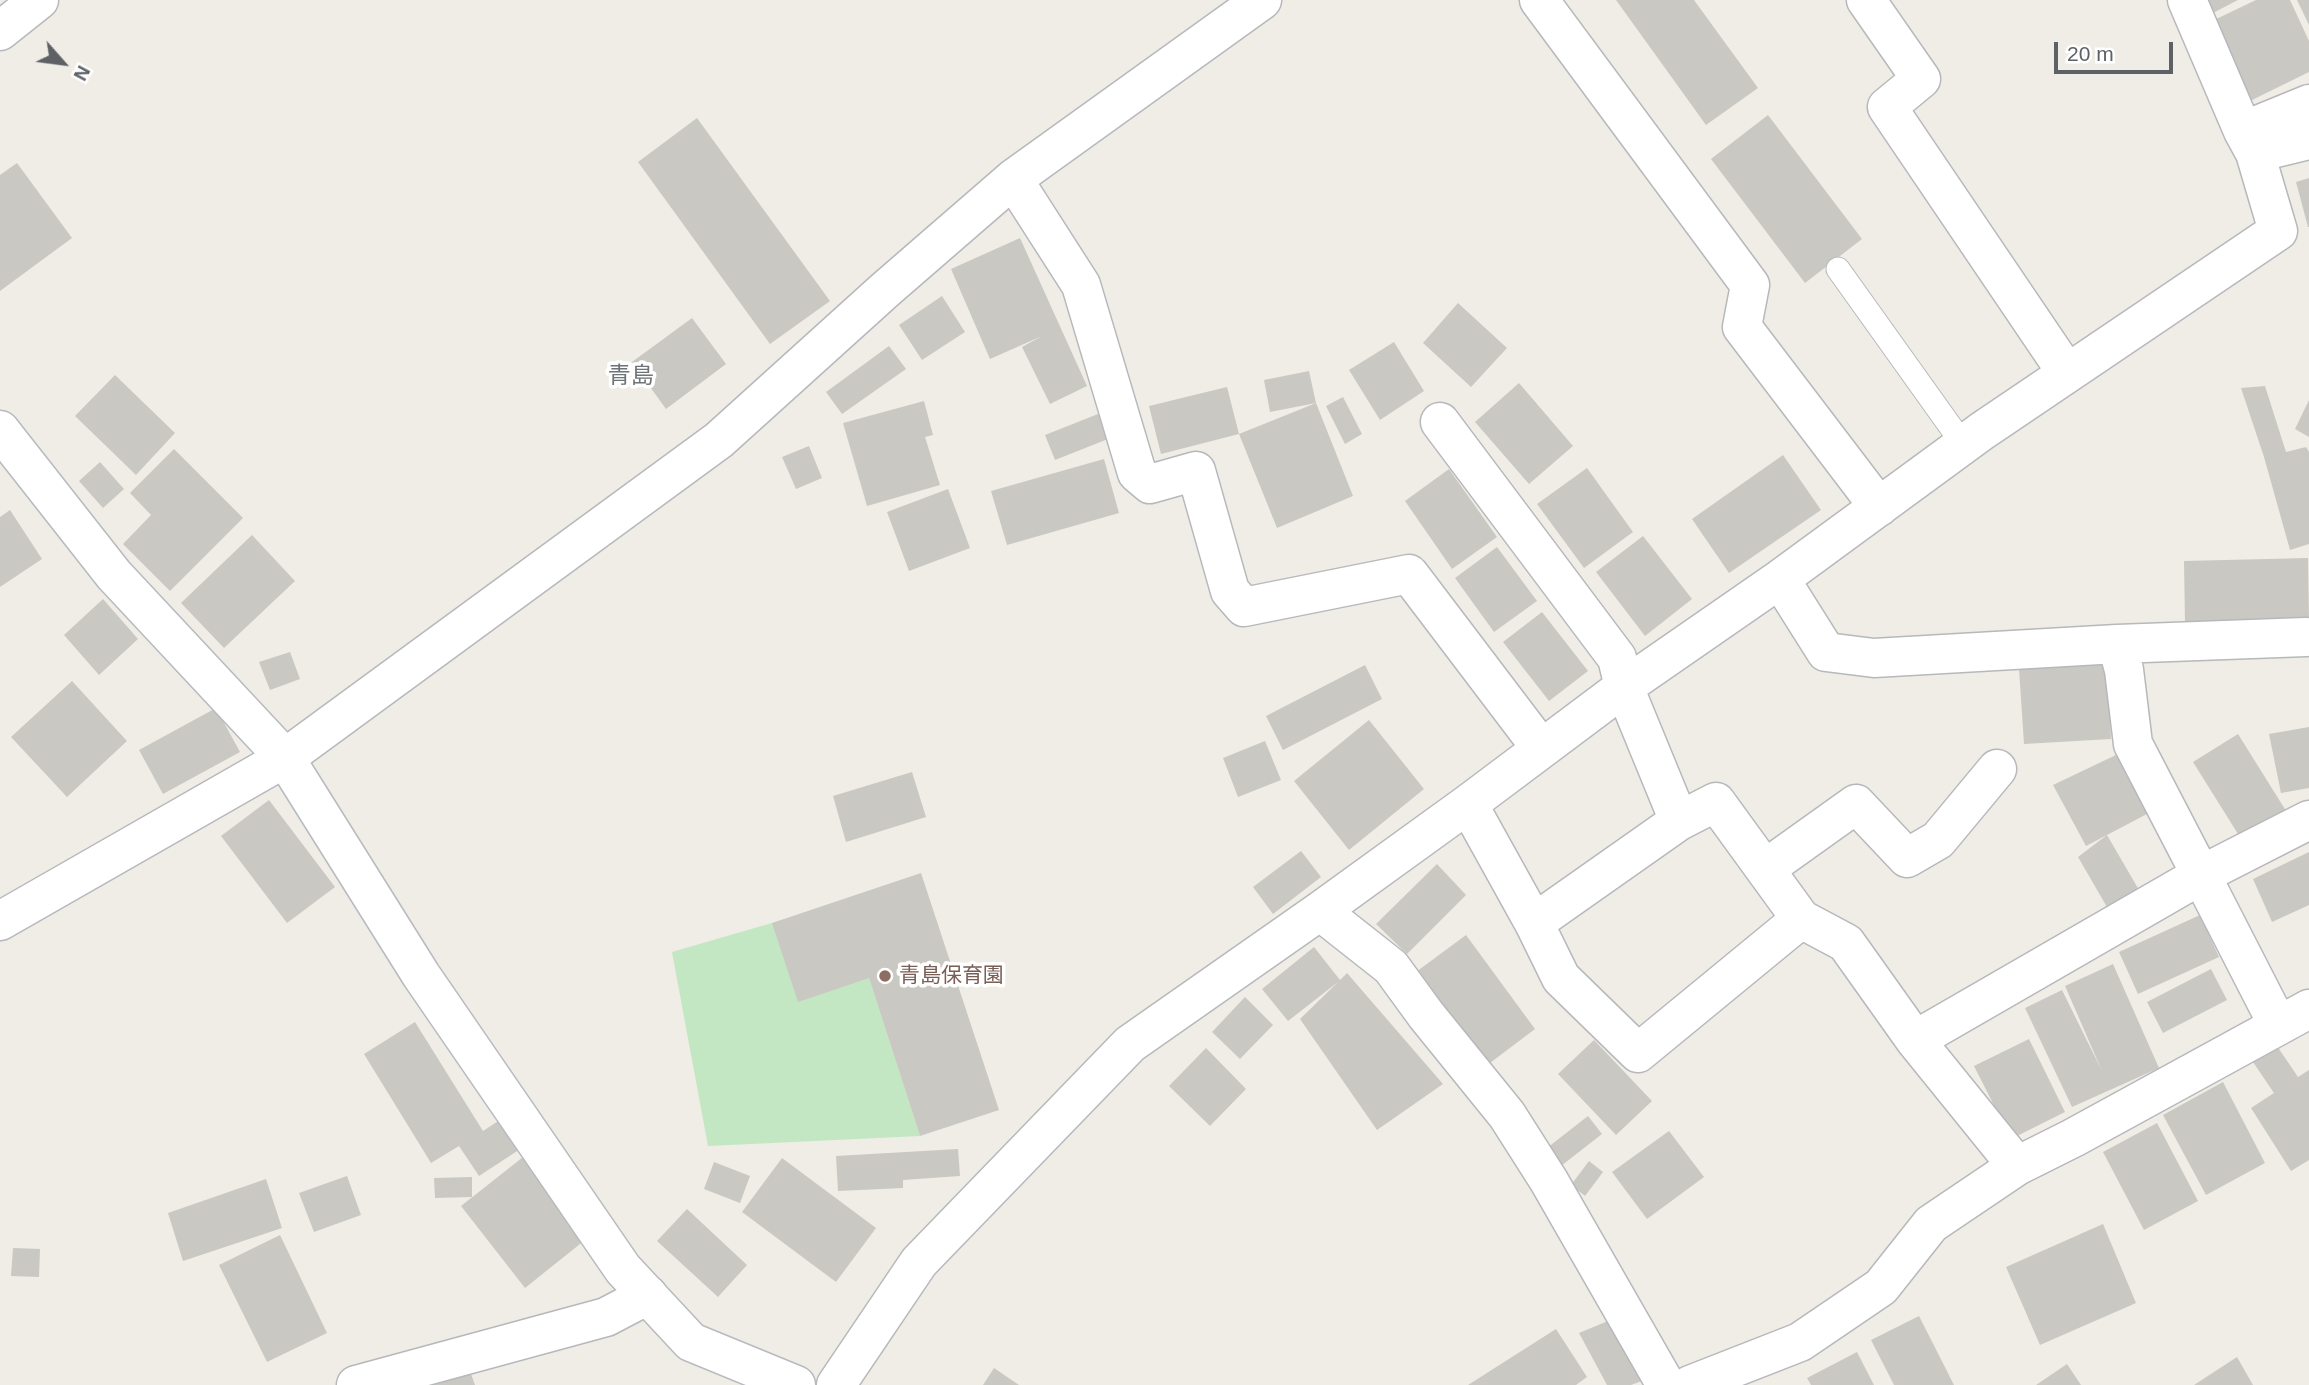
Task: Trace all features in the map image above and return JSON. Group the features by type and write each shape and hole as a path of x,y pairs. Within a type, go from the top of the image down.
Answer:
{"street":[{"path":"0,31 39,0"},
{"path":"0,921 285,758 719,440 1013,179 1262,0"},
{"path":"1539,0 1750,285 1742,327 1878,507"},
{"path":"1866,0 1921,79 1887,107 2067,373"},
{"path":"836,1385 919,1262 1130,1044 1320,911 1624,687 1780,579 1963,444 2278,231 2249,142 2187,0"},
{"path":"2249,142 2309,104"},
{"path":"2249,142 2309,140"},
{"path":"1013,179 1081,285 1137,473 1150,484 1196,471 1230,591 1244,607 1409,574 1541,748"},
{"path":"1440,422 1617,658 1624,687 1679,821"},
{"path":"0,430 114,575 285,758 421,975 623,1269 691,1342 796,1385"},
{"path":"1780,579 1826,652 1874,657 2306,637"},
{"path":"1690,1385 1800,1342 1881,1287 1931,1224 2017,1166 2293,1017 2201,874 2133,744 2124,670 2117,644"},
{"path":"1765,869 1856,804 1907,858 1938,840 1997,769"},
{"path":"1534,923 1679,821 1716,802 1801,919 1846,943 1915,1040 2017,1166"},
{"path":"1468,804 1534,923 1561,978 1638,1053 1801,919"},
{"path":"1915,1040 2201,874 2309,820"},
{"path":"1320,911 1391,967 1507,1115 1549,1181 1667,1385"},
{"path":"356,1385 606,1317 648,1295"}],"lane":[{"path":"1838,269 1963,444"}],"green space":[{"path":"772,923 869,978 920,1136 708,1146 672,952"}],"building":[{"path":"1616,0 1694,0 1758,88 1706,125"},
{"path":"2205,0 2238,0 2211,14"},
{"path":"2256,0 2290,0 2309,41 2309,72 2250,101 2212,21"},
{"path":"2297,0 2309,0 2309,25"},
{"path":"1768,115 1862,239 1805,283 1711,159"},
{"path":"697,118 830,301 770,344 638,162"},
{"path":"17,163 72,238 0,291 0,175"},
{"path":"2309,178 2309,227 2308,227 2296,182"},
{"path":"1020,238 1087,386 1050,404 1022,347 1042,336 990,359 951,269"},
{"path":"942,296 965,332 922,360 899,325"},
{"path":"1458,303 1507,348 1471,387 1423,343"},
{"path":"692,318 726,364 666,409 632,362"},
{"path":"1394,342 1424,391 1380,420 1349,370"},
{"path":"889,346 906,369 842,414 826,392"},
{"path":"1309,371 1316,403 1270,412 1264,380"},
{"path":"115,375 175,433 136,475 75,416"},
{"path":"1519,383 1573,446 1529,484 1475,422"},
{"path":"2265,386 2286,452 2306,447 2309,452 2309,544 2290,550 2241,388"},
{"path":"1227,387 1239,434 1161,454 1149,406"},
{"path":"1343,397 1362,434 1345,444 1326,406"},
{"path":"2309,400 2309,437 2295,429"},
{"path":"924,401 933,435 925,437 940,485 867,506 843,423"},
{"path":"1316,403 1353,496 1277,528 1239,434"},
{"path":"1098,414 1108,439 1055,460 1045,435"},
{"path":"809,446 822,478 796,489 782,457"},
{"path":"174,449 243,518 170,591 123,544 151,515 130,493"},
{"path":"1783,455 1821,510 1729,573 1692,519"},
{"path":"1104,459 1119,513 1007,545 991,491"},
{"path":"100,462 124,489 103,508 79,481"},
{"path":"1587,468 1633,532 1584,568 1537,504"},
{"path":"1449,469 1497,537 1452,569 1405,501"},
{"path":"948,489 970,548 909,571 887,512"},
{"path":"10,510 42,559 0,587 0,517"},
{"path":"252,535 295,581 224,648 181,603"},
{"path":"1643,536 1692,599 1645,636 1596,572"},
{"path":"1497,547 1537,601 1494,632 1455,578"},
{"path":"2308,558 2309,621 2185,624 2184,561"},
{"path":"103,599 138,639 99,675 64,635"},
{"path":"1542,612 1588,671 1549,701 1503,642"},
{"path":"290,652 300,679 270,690 259,662"},
{"path":"2107,663 2111,739 2024,744 2019,669"},
{"path":"1365,665 1382,699 1283,750 1266,716"},
{"path":"72,681 127,741 67,797 11,737"},
{"path":"216,708 240,752 163,794 139,750"},
{"path":"1369,720 1424,789 1349,850 1294,781"},
{"path":"2309,727 2309,788 2281,793 2269,734"},
{"path":"2238,734 2288,814 2243,842 2193,762"},
{"path":"1265,741 1281,780 1238,797 1223,758"},
{"path":"2116,755 2147,814 2086,846 2053,785"},
{"path":"912,772 926,817 846,842 833,796"},
{"path":"269,800 335,887 287,923 221,836"},
{"path":"2107,835 2139,890 2107,907 2078,857"},
{"path":"1301,851 1321,877 1273,914 1253,887"},
{"path":"2309,852 2309,905 2272,922 2253,879"},
{"path":"1437,864 1466,895 1407,954 1376,924"},
{"path":"921,873 999,1110 920,1136 869,978 798,1002 772,923"},
{"path":"2200,915 2219,957 2138,994 2119,952"},
{"path":"1466,935 1535,1029 1486,1066 1416,972"},
{"path":"1314,947 1340,980 1347,973 1443,1084 1377,1130 1300,1019 1338,982 1288,1021 1262,989"},
{"path":"2113,964 2159,1068 2072,1107 2025,1008 2062,990 2102,1071 2065,986"},
{"path":"2211,969 2227,1000 2163,1033 2147,1002"},
{"path":"1245,997 1273,1025 1240,1059 1212,1032"},
{"path":"415,1022 483,1131 512,1112 531,1142 479,1176 459,1146 431,1163 364,1054"},
{"path":"2029,1039 2065,1112 2011,1139 1974,1066"},
{"path":"1594,1040 1652,1101 1616,1135 1558,1074"},
{"path":"2277,1046 2298,1077 2309,1070 2309,1160 2291,1171 2251,1108 2274,1093 2253,1062"},
{"path":"1206,1048 1246,1089 1210,1126 1169,1086"},
{"path":"2223,1082 2265,1163 2206,1195 2163,1115"},
{"path":"1588,1116 1602,1134 1561,1166 1547,1148"},
{"path":"2157,1123 2198,1201 2144,1230 2103,1152"},
{"path":"1669,1131 1704,1177 1647,1219 1612,1172"},
{"path":"958,1149 960,1176 903,1180 903,1188 838,1191 836,1156"},
{"path":"532,1150 595,1232 525,1288 461,1206"},
{"path":"782,1158 876,1228 836,1282 742,1212"},
{"path":"1589,1161 1603,1172 1585,1196 1571,1185"},
{"path":"714,1162 750,1176 740,1203 704,1189"},
{"path":"347,1176 361,1215 314,1232 299,1193"},
{"path":"472,1177 472,1197 435,1198 434,1178"},
{"path":"266,1179 282,1228 183,1261 168,1213"},
{"path":"687,1209 747,1265 718,1297 657,1241"},
{"path":"2103,1224 2136,1303 2040,1345 2006,1267"},
{"path":"280,1235 327,1333 267,1362 219,1265"},
{"path":"13,1248 40,1249 39,1277 11,1276"},
{"path":"1919,1316 1954,1385 1894,1385 1871,1340"},
{"path":"1615,1318 1647,1379 1631,1385 1607,1385 1579,1333"},
{"path":"1556,1329 1587,1377 1576,1385 1468,1385"},
{"path":"1857,1352 1874,1385 1811,1385 1807,1378"},
{"path":"2237,1357 2253,1385 2194,1385"},
{"path":"466,1360 475,1385 401,1385"},
{"path":"2067,1364 2081,1385 2036,1385"},
{"path":"994,1368 1019,1385 983,1385"}],"place":[{"name":"青島保育園","path":"885,976"}],"district":[{"name":"青島","path":"631,377"}]}
